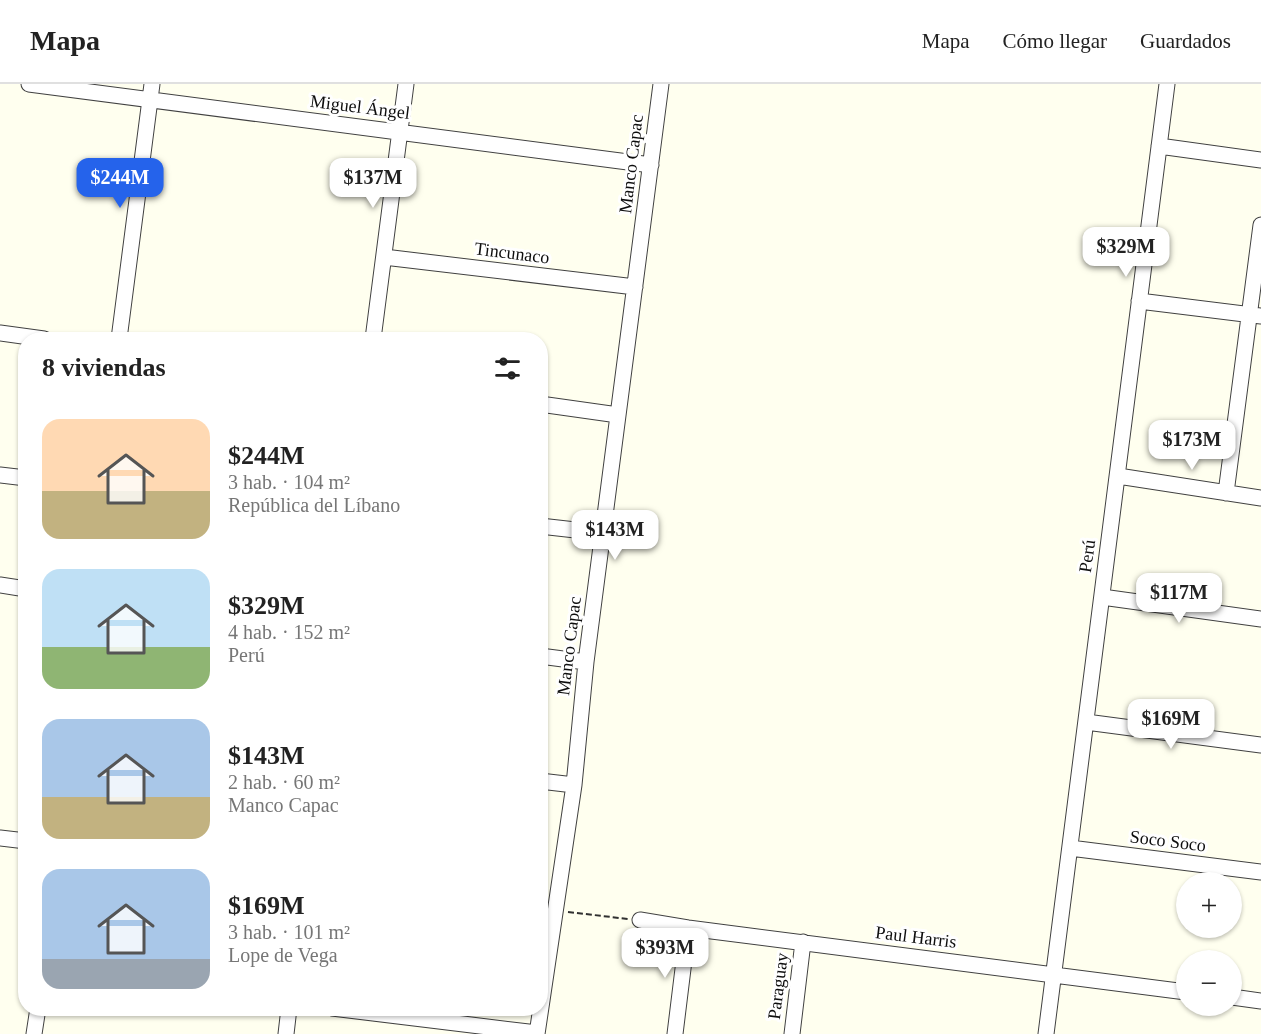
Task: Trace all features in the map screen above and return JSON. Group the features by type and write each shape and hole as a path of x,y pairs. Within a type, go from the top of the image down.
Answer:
{"street":[{"name":"Miguel Ángel","path":"29,84 651,165"},
{"path":"120,332 152,84"},
{"path":"374,332 406,84"},
{"name":"Manco Capac","path":"548,963 574,785 602,533 661,84"},
{"name":"Perú","path":"1046,1034 1167,84"},
{"path":"1159,146 1261,160"},
{"path":"1226,493 1255,315 1261,225"},
{"name":"Tincunaco","path":"384,257 635,287"},
{"path":"1139,301 1255,315"},
{"path":"0,333 18,335"},
{"path":"548,405 618,415"},
{"path":"0,475 18,477"},
{"path":"1118,476 1261,498"},
{"path":"548,527 602,533"},
{"path":"0,585 18,588"},
{"path":"1102,597 1261,619"},
{"path":"548,657 586,662"},
{"path":"1086,722 1261,745"},
{"path":"548,782 574,785"},
{"path":"0,838 18,840"},
{"name":"Soco Soco","path":"1070,848 1261,872"},
{"path":"548,910 556,911"},
{"name":"Paul Harris","path":"640,920 1176,991"},
{"path":"675,1034 688,928"},
{"name":"Paraguay","path":"792,1034 803,942"},
{"path":"1242,999 1261,1001"},
{"path":"34,1034 37,1016"},
{"path":"286,1034 288,1016"},
{"path":"395,1016 537,1034"},
{"name":"Manco Capac","path":"537,1034 540,1016"}],"path":[{"path":"556,911 640,920"}]}
